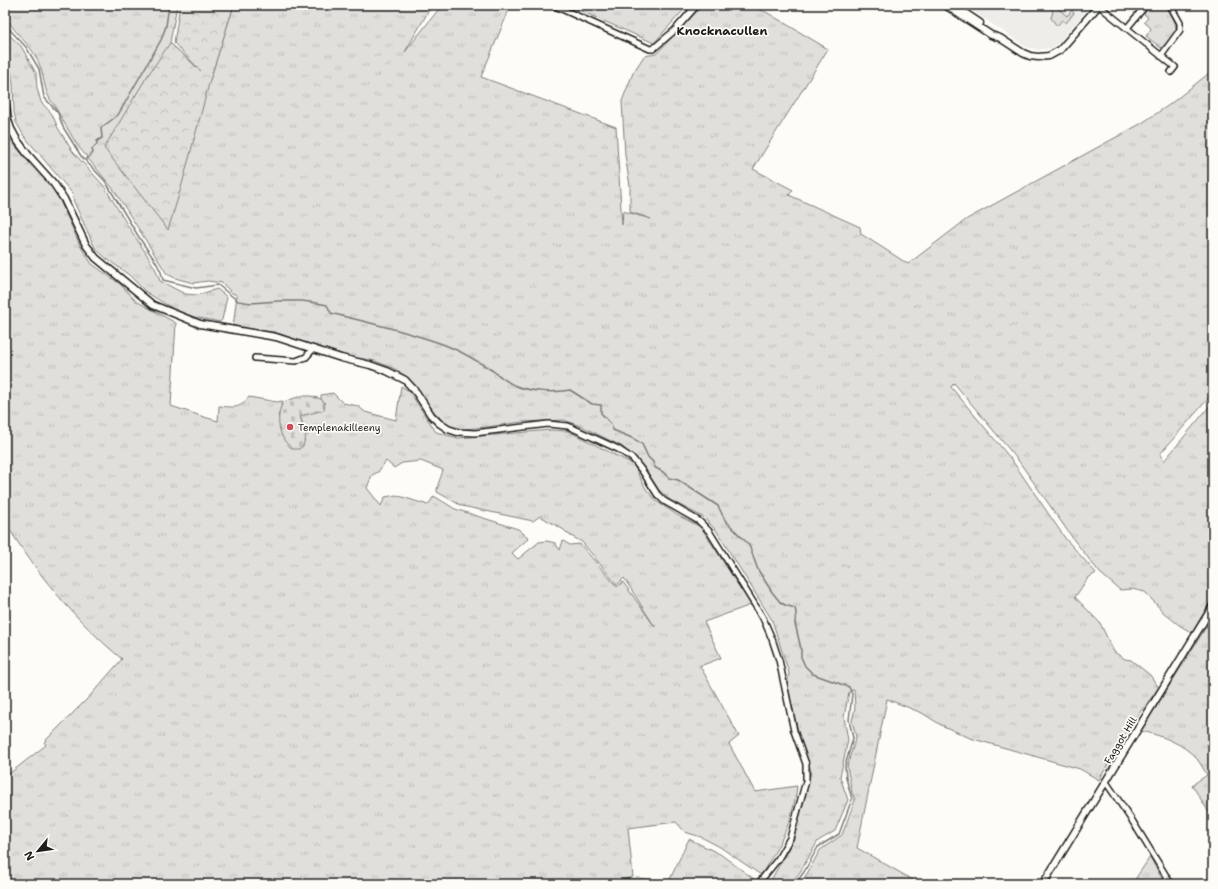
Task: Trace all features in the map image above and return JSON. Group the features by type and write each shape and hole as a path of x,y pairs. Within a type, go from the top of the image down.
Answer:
{"street":[{"path":"553,5 650,49 653,49 675,30 697,5"},
{"path":"945,5 991,35 1000,38"},
{"path":"953,5 1026,55 1038,57 1049,56 1063,47 1098,5 1175,67 1171,72"},
{"path":"1127,28 1146,5"},
{"path":"1161,56 1178,34 1181,27 1170,5"},
{"path":"5,99 8,120 17,140 54,184 64,199 86,245 96,258 153,305 200,324 276,337 312,349 370,365 405,380 416,392 431,415 439,424 458,432 475,433 548,424 568,426 613,446 633,459 657,494 664,501 699,521 709,531 763,618 772,639 779,660 794,731 806,764 806,781 790,838 778,859 758,884"},
{"path":"255,358 296,361 306,357 312,349"},
{"name":"Faggot Hill","path":"1043,884 1213,606"},
{"path":"1106,782 1133,822 1171,884"}],"shaded area":[{"path":"964,5 1091,5 1059,43 1051,48 1038,50 1026,47"}],"green space":[{"path":"5,5 177,5 170,43 210,80 234,5 432,5 405,52 442,5 511,5 481,77 616,127 622,225 623,211 651,219 630,212 630,186 625,155 622,101 633,73 644,56 656,54 703,5 748,5 766,12 828,49 753,169 793,190 789,195 860,227 861,234 908,264 967,219 1142,123 1169,105 1213,70 1213,393 1160,454 1164,461 1213,402 1213,597 1192,633 1164,613 1145,592 1132,589 1120,590 1100,573 1074,540 1018,460 954,383 951,387 1011,459 1065,538 1096,573 1088,578 1075,597 1100,623 1114,652 1125,659 1131,660 1150,675 1159,688 1133,721 1099,780 1080,769 970,738 941,725 922,713 887,699 857,848 920,884 800,884 820,850 842,835 855,800 852,793 847,766 856,737 852,721 855,708 854,689 849,692 844,717 848,740 840,777 848,800 835,831 818,841 800,872 790,884 765,884 771,880 794,839 811,771 799,735 787,685 789,673 772,620 716,530 703,517 670,500 658,489 644,467 623,447 583,427 564,420 522,422 463,429 453,428 445,424 435,413 415,385 395,369 375,361 348,356 274,332 233,327 237,295 232,293 222,283 208,281 193,283 167,274 114,190 77,145 47,94 41,69 36,57 8,20"},
{"path":"180,5 234,5 210,80 168,230 104,148 146,78 170,43 201,71 174,43"},
{"path":"567,5 688,5 654,43"},
{"path":"1047,5 1054,5 1067,16 1072,10 1074,13 1066,23 1062,20 1057,26 1051,18 1053,11"},
{"path":"1151,5 1166,5 1176,28 1168,42 1161,48 1146,36 1151,29 1144,22 1148,18 1144,14"},
{"path":"5,31 21,46 36,73 37,88 41,102 52,114 58,128 73,152 104,186 155,268 160,281 185,294 197,295 217,289 227,297 222,320 220,322 194,317 175,310 146,292 129,275 95,248 74,202 72,193 24,136 16,122 14,112 13,84 9,60 5,52"},
{"path":"5,127 8,136 16,147 56,192 81,247 92,264 120,284 136,301 176,323 171,406 218,421 219,406 236,407 242,404 249,397 277,402 282,401 283,402 278,417 305,430 300,416 325,403 321,399 321,395 333,393 343,403 358,406 365,412 396,420 401,386 409,391 436,432 458,438 551,430 568,431 633,464 646,489 656,501 677,515 701,527 751,605 704,622 721,658 700,666 739,736 729,744 755,792 797,786 792,811 785,833 761,875 720,847 701,837 685,832 676,822 628,828 633,877 607,884 5,884 5,777 46,745 44,742 89,697 122,659 89,629 58,595 30,560 5,522","holes":["386,461 394,468 402,463 421,461 443,470 437,492 462,506 533,521 540,516 564,530 569,535 582,542 617,585 624,578 655,627 623,582 617,587 580,544 570,545 563,541 560,550 555,543 547,541 539,542 518,559 512,553 529,538 518,529 455,509 434,496 428,505 396,495 385,497 381,506 367,488 372,475 378,472"]},
{"path":"301,396 311,396 321,399 325,403 324,410 300,416 306,435 303,446 299,449 293,449 284,440 281,434 279,427 279,414 283,402"},
{"path":"1213,616 1213,819 1192,785 1207,775 1197,759 1186,749 1172,741 1141,731"},
{"path":"689,839 720,854 754,879 750,884 678,884 670,879"},
{"path":"1150,857 1165,884 1132,884"},
{"path":"637,878 669,881 673,884 610,884"}],"waterway":[{"path":"86,160 93,153 92,149 97,144 97,141 102,138 101,128 118,115 161,40 166,26 169,5"},
{"path":"5,20 11,31 26,47 39,69 44,97 58,113 63,127 81,156 105,181 140,239 156,262 163,280 196,288 218,285 238,301 251,303 302,301 327,305 331,313 403,331 451,347 476,360 516,386 529,390 570,390 592,404 601,405 601,413 611,424 613,430 642,444 648,457 653,462 654,467 663,472 669,478 678,480 718,506 725,520 749,545 758,570 772,592 780,602 795,608 795,623 801,649 801,657 805,666 813,674 849,687 852,694 849,720 853,738 845,766 846,778 852,799 839,834 818,847 804,872 795,884"}],"place":[{"name":"Templenakilleeny","path":"290,427"}],"district":[{"name":"Knocknacullen","path":"722,31"}]}
